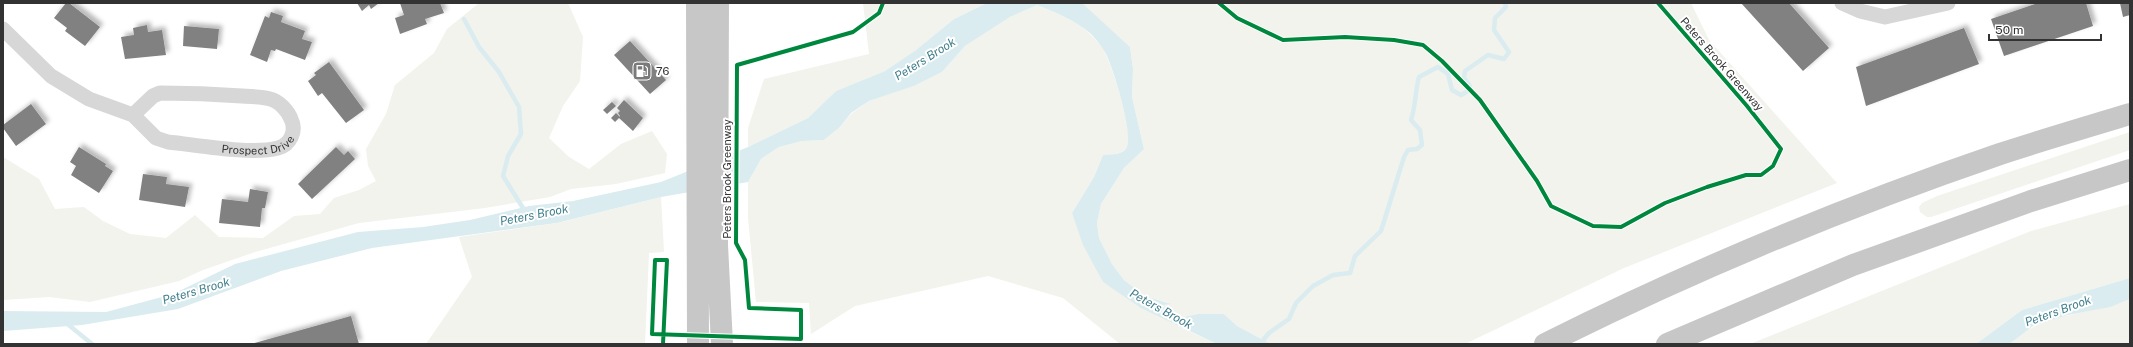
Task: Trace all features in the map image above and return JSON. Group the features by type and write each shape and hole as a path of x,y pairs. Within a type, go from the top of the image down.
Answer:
{"highway":[{"path":"697,3 697,132 707,247 722,344"},
{"path":"698,344 718,125 718,3"},
{"path":"1545,344 1636,300 1820,221 2000,154 2130,114"},
{"path":"1667,344 1853,265 2031,201 2130,170"},
{"path":"683,344 707,247"}],"street":[{"path":"1842,3 1860,11 1885,17 1948,3"},
{"name":"Prospect Drive","path":"3,28 51,76 89,99 133,115 156,138 168,142 256,150 279,148 286,144 292,137 294,130 292,119 280,104 270,99 211,94 160,93 153,96 133,115"}],"shaded area":[{"path":"479,3 568,3 583,37 580,81 563,106 549,138 569,157 589,169 621,144 652,131 667,154 665,173 616,184 571,189 550,197 485,208 359,223 255,252 203,270 179,281 90,302 49,297 3,300 3,157 39,179 55,209 84,207 103,221 130,234 166,238 195,215 219,237 263,238 294,216 320,214 334,198 359,190 376,181 368,166 366,149 386,114 395,85 434,53 447,29"},
{"path":"863,3 987,3 954,19 916,50 885,71 836,91 808,118 748,147 748,128 764,79 869,54"},
{"path":"1081,3 1691,3 1709,40 1837,183 1624,268 1465,344 1271,344 1237,326 1224,314 1198,314 1179,318 1160,304 1169,303 1136,293 1137,290 1124,280 1112,264 1099,238 1097,223 1101,204 1124,168 1144,149 1132,97 1133,69 1130,47"},
{"path":"1037,5 1073,21 1086,30 1100,45 1105,53 1113,74 1126,118 1128,142 1126,149 1118,153 1103,155 1094,177 1072,213 1103,282 1186,330 1217,344 1120,344 1063,298 988,276 855,306 811,334 809,303 756,302 748,218 748,182 761,159 779,147 802,141 824,140 840,127 851,114 869,101 914,86 942,72 965,46 1010,17"},
{"path":"2130,132 2130,150 1931,217 1927,217 1920,212 1919,207 1922,203 1937,196"},
{"path":"661,197 664,252 649,253 645,344 426,344 472,277 459,237 558,223"},
{"path":"2130,204 2130,278 2022,310 1976,344 1750,344 2031,231"},
{"path":"2130,299 2130,344 2009,344 2021,334 2050,320"}],"water":[{"name":"Peters Brook","path":"987,3 1082,3 1130,47 1133,69 1132,97 1144,149 1124,168 1101,204 1097,223 1099,238 1112,264 1124,280 1137,290 1136,293 1171,304 1161,305 1179,318 1198,314 1224,314 1237,326 1271,344 1217,344 1141,308 1103,282 1083,245 1072,213 1094,177 1103,155 1119,153 1126,149 1128,142 1128,131 1122,102 1106,54 1095,38 1085,29 1072,21 1037,5 1010,17 965,46 942,72 914,86 869,101 851,113 840,127 824,140 802,141 779,147 761,159 748,182 661,197 557,223 372,248 281,271 178,309 82,325 3,331 3,311 106,312 173,294 235,264 358,232 423,227 470,220 529,206 573,201 661,182 748,147 808,118 836,91 885,71 916,50 954,19"},
{"name":"Peters Brook","path":"2130,278 2130,299 2110,307 2068,315 2033,326 2009,344 1976,344 2022,310"}],"building":[{"path":"66,3 69,3 100,27 85,46 65,31 67,28 54,18"},
{"path":"357,3 379,3 371,9 369,5 362,11"},
{"path":"400,3 440,3 444,13 425,19 427,24 400,34 395,18 404,15"},
{"path":"1741,3 1789,3 1829,48 1803,71"},
{"path":"2038,3 2086,3 2093,26 2004,56 1991,19"},
{"path":"2120,3 2130,3 2130,15 2123,17"},
{"path":"271,12 283,16 281,22 305,31 302,39 312,42 305,60 276,49 275,51 271,50 267,62 250,55 265,16 269,18"},
{"path":"147,25 148,32 162,30 166,55 125,59 121,37 134,35 133,28"},
{"path":"184,26 219,29 217,49 183,46"},
{"path":"1964,28 1979,64 1866,106 1856,67"},
{"path":"630,41 666,80 650,94 614,55"},
{"path":"329,62 364,110 346,123 322,93 318,96 308,81 316,75 314,73"},
{"path":"624,100 643,118 633,131 619,118 620,116 618,113 620,111 617,108"},
{"path":"612,102 616,106 607,114 603,110"},
{"path":"31,104 46,124 16,146 3,128 3,125"},
{"path":"616,113 620,117 615,122 611,118"},
{"path":"79,147 106,164 105,166 113,171 99,193 71,175 76,166 70,162"},
{"path":"336,147 344,155 348,151 355,159 312,199 298,184"},
{"path":"143,174 167,177 166,184 189,187 185,207 139,200"},
{"path":"250,189 268,192 265,208 262,208 260,227 219,223 222,199 248,202"},
{"path":"351,316 359,344 251,344"}],"waterway":[{"path":"1260,344 1269,333 1289,319 1296,303 1313,286 1333,275 1350,273 1355,256 1381,231 1404,157 1408,150 1417,149 1422,145 1420,130 1411,120 1419,77 1438,67 1448,74 1452,90 1461,95 1468,91 1470,86 1464,78 1465,71 1488,55 1504,59 1509,52 1494,30 1495,18 1506,7 1505,3"},
{"name":"Peters Brook","path":"464,19 479,47 499,72 519,107 521,134 508,156 503,176 523,208 523,213"},
{"path":"65,322 92,344"}],"cycle path":[{"name":"Peters Brook Greenway","path":"663,344 667,260 655,260 652,334 801,339 801,310 749,308 745,260 736,243 737,65 853,32 879,13 883,3"},
{"name":"Peters Brook Greenway","path":"1219,3 1237,18 1283,40 1345,37 1394,40 1423,45 1442,61 1480,100 1537,181 1551,206 1593,226 1621,227 1665,203 1707,187 1746,175 1761,175 1773,166 1781,149 1747,106 1658,3"}],"place":[{"name":"76","path":"642,71"}]}
